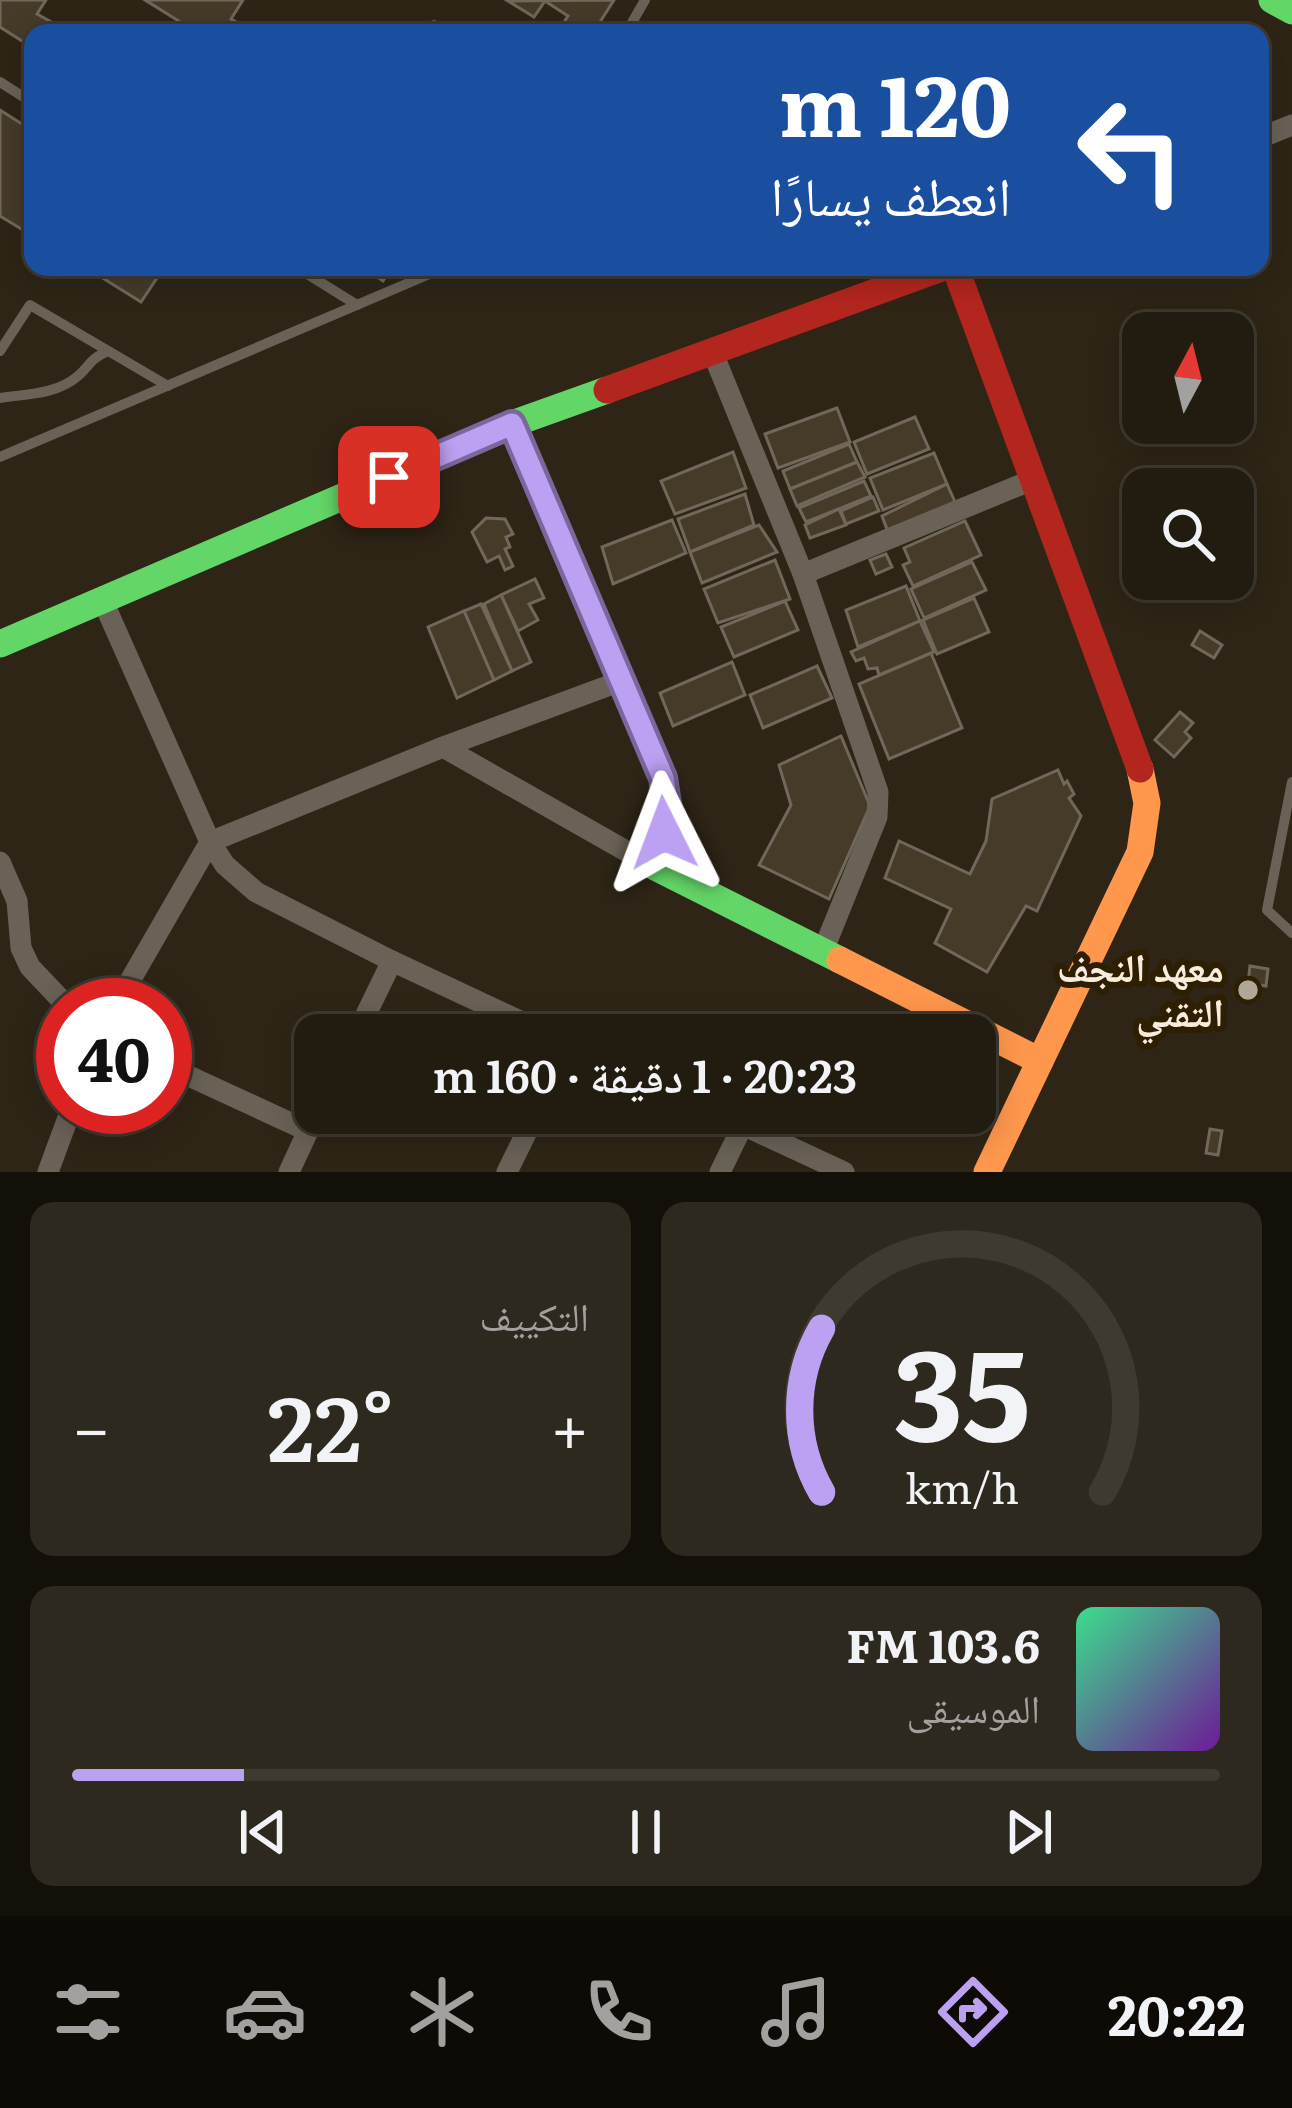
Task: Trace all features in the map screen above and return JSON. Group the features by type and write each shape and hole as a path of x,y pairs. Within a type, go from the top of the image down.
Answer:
{"street":[{"path":"1273,0 1292,11"},
{"path":"0,644 512,424 919,276"},
{"path":"958,276 1138,761 1147,802 1140,851 987,1172"},
{"path":"712,351 802,574 878,792 879,805 823,951"},
{"path":"512,424 663,778 669,816 649,864"},
{"path":"802,574 1033,480"},
{"path":"102,599 210,842 225,865 256,892 505,1014"},
{"path":"132,978 210,842 442,747 621,681"},
{"path":"442,747 649,864 1040,1060"},
{"path":"0,862 21,948 40,978"},
{"path":"366,1014 392,962"},
{"path":"192,1075 294,1115"},
{"path":"48,1172 62,1134"},
{"path":"289,1172 306,1134"},
{"path":"507,1172 526,1134"},
{"path":"720,1172 739,1134"},
{"path":"762,1134 844,1172"}],"lane":[{"path":"310,276 357,305"},
{"path":"0,457 425,276"},
{"path":"0,351 30,305 168,386"},
{"path":"0,398 34,397 79,376 87,361 108,351"},
{"path":"1292,782 1267,910 1292,933"}],"building":[{"path":"0,0 46,0 37,14 55,24 24,24 24,42 0,27"},
{"path":"145,0 243,0 231,19 240,24 184,24"},
{"path":"614,0 599,24 563,24 568,16 545,1 534,17 508,1"},
{"path":"0,110 24,125 24,231 0,216"},
{"path":"99,276 155,276 141,302"},
{"path":"837,408 850,442 778,468 765,434"},
{"path":"915,417 929,449 867,474 854,442"},
{"path":"849,444 857,462 790,489 783,471"},
{"path":"733,452 746,488 675,514 661,481"},
{"path":"934,453 947,484 883,510 870,478"},
{"path":"857,462 865,477 797,506 790,489"},
{"path":"864,481 871,496 806,522 799,508"},
{"path":"947,484 955,502 888,532 882,516"},
{"path":"745,494 754,525 690,552 678,519"},
{"path":"873,497 879,511 846,524 841,511"},
{"path":"839,509 846,525 810,538 805,525"},
{"path":"486,518 505,519 513,534 506,537 510,547 505,549 513,566 505,570 499,556 487,562 472,532"},
{"path":"672,520 686,553 613,584 602,547"},
{"path":"965,521 981,555 913,586 903,565 910,562 904,548"},
{"path":"759,525 777,552 702,583 690,552"},
{"path":"886,554 892,567 876,574 870,560"},
{"path":"775,560 790,599 718,623 704,589"},
{"path":"972,562 986,590 924,618 911,589"},
{"path":"535,579 544,598 529,604 538,620 518,631 501,595"},
{"path":"906,586 920,621 858,647 846,610"},
{"path":"501,595 531,662 512,671 484,604"},
{"path":"974,598 989,632 937,654 923,620"},
{"path":"785,601 798,630 734,657 721,627"},
{"path":"481,604 512,671 494,680 464,611"},
{"path":"464,611 494,680 457,698 428,627"},
{"path":"920,621 934,652 879,675 877,668 868,669 864,658 856,661 851,652"},
{"path":"1200,631 1222,645 1214,658 1192,645"},
{"path":"931,653 962,728 889,759 859,684"},
{"path":"732,662 745,695 673,726 660,693"},
{"path":"817,666 832,698 763,728 750,695"},
{"path":"1180,712 1193,723 1185,732 1191,738 1174,757 1155,740"},
{"path":"841,736 870,806 829,899 759,865 791,805 779,765"},
{"path":"1058,770 1081,816 1037,911 1026,906 987,972 935,943 951,909 885,878 899,841 970,874 986,841 992,799"},
{"path":"1250,966 1268,969 1266,986 1248,983"},
{"path":"1210,1129 1222,1131 1218,1155 1206,1153"}],"traffic: fast":[{"path":"1272,0 1292,11"},
{"path":"0,644 512,424 607,390"},
{"path":"512,424 663,778 669,816 649,864 840,960"}],"traffic: slow":[{"path":"987,1172 1140,852 1147,803 1140,769"},
{"path":"840,960 1040,1061"}],"traffic: jam":[{"path":"607,390 919,276"},
{"path":"958,276 1140,769"}],"place":[{"name":"معهد النجف التقني","path":"1248,990"}],"route":[{"path":"389,477 512,424 663,778 669,816 664,833"}]}
